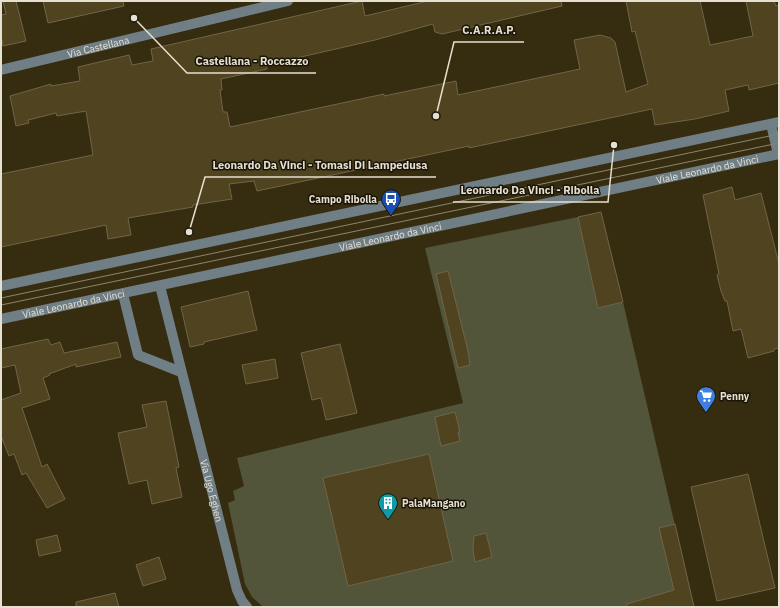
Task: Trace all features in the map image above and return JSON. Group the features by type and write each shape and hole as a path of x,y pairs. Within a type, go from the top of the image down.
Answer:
{"street":[{"name":"Via Castellana","path":"1,70 288,1"},
{"path":"1,286 775,123 778,154"},
{"name":"Viale Leonardo da Vinci","path":"1,319 778,154"},
{"name":"Via Ugo Eghen","path":"160,286 237,590 247,607"},
{"path":"123,294 138,355 181,372"}],"green space":[{"path":"578,217 598,308 623,302 694,607 262,606 252,597 245,584 228,503 235,500 233,491 244,486 237,458 463,403 425,248"}],"building":[{"path":"3,1 16,1 26,41 3,46 1,37 1,15 6,14"},
{"path":"43,1 123,1 124,6 48,23"},
{"path":"362,1 365,16 428,1 561,1 562,6 442,34 435,32 433,24 375,40 266,65 267,69 221,79 222,90 220,90 223,112 227,112 230,127 384,94 384,96 456,81 458,95 580,69 574,40 600,35 611,38 615,42 626,92 648,84 635,31 632,32 626,1 700,1 710,45 753,36 746,1 774,1 776,6 779,5 779,83 749,90 748,85 725,90 729,111 695,119 655,125 652,109 257,191 254,181 229,184 232,199 128,218 131,235 108,239 106,225 1,247 1,174 93,155 86,111 57,116 56,113 28,120 29,123 16,126 10,96 51,84 51,86 80,81 78,67 129,55 132,65 153,61 151,49"},
{"path":"732,187 735,200 761,193 779,264 779,348 774,349 774,351 748,358 741,329 733,331 727,301 725,301 721,291 703,195"},
{"path":"601,212 623,302 598,308 578,217"},
{"path":"448,271 468,351 470,365 458,368 436,274"},
{"path":"248,291 257,330 204,342 204,344 190,347 181,307"},
{"path":"48,339 51,345 60,342 64,353 117,342 121,357 76,367 76,364 49,374 50,375 43,378 50,399 22,408 42,467 47,464 65,499 47,508 26,473 22,475 14,454 9,456 1,436 1,400 21,393 15,365 1,368 1,349"},
{"path":"340,344 357,413 326,420 321,398 312,400 301,353"},
{"path":"275,359 278,378 246,384 242,365"},
{"path":"166,401 179,467 176,468 182,497 152,504 147,480 129,484 118,433 147,427 142,405"},
{"path":"455,412 460,432 458,432 460,441 441,446 435,417"},
{"name":"PalaMangano","path":"429,454 453,561 348,586 323,478"},
{"path":"748,474 775,588 717,601 691,487"},
{"path":"675,524 694,607 627,607 627,604 674,590 659,528"},
{"path":"486,533 492,557 475,562 473,550 474,536"},
{"path":"57,535 61,551 39,556 36,540"},
{"path":"159,557 166,579 143,586 136,565"},
{"path":"115,593 119,607 76,607 76,602"}],"tram line":[{"path":"1,298 779,134"},
{"path":"1,305 779,143"}],"place":[{"name":"Castellana - Roccazzo","path":"134,18"},
{"name":"C.A.R.A.P.","path":"436,116"},
{"name":"Leonardo Da Vinci - Ribolla","path":"614,145"},
{"name":"Campo Ribolla","path":"391,216"},
{"name":"Leonardo Da Vinci - Tomasi Di Lampedusa","path":"189,232"},
{"name":"Penny","path":"706,413"},
{"name":"PalaMangano","path":"388,520"}]}
